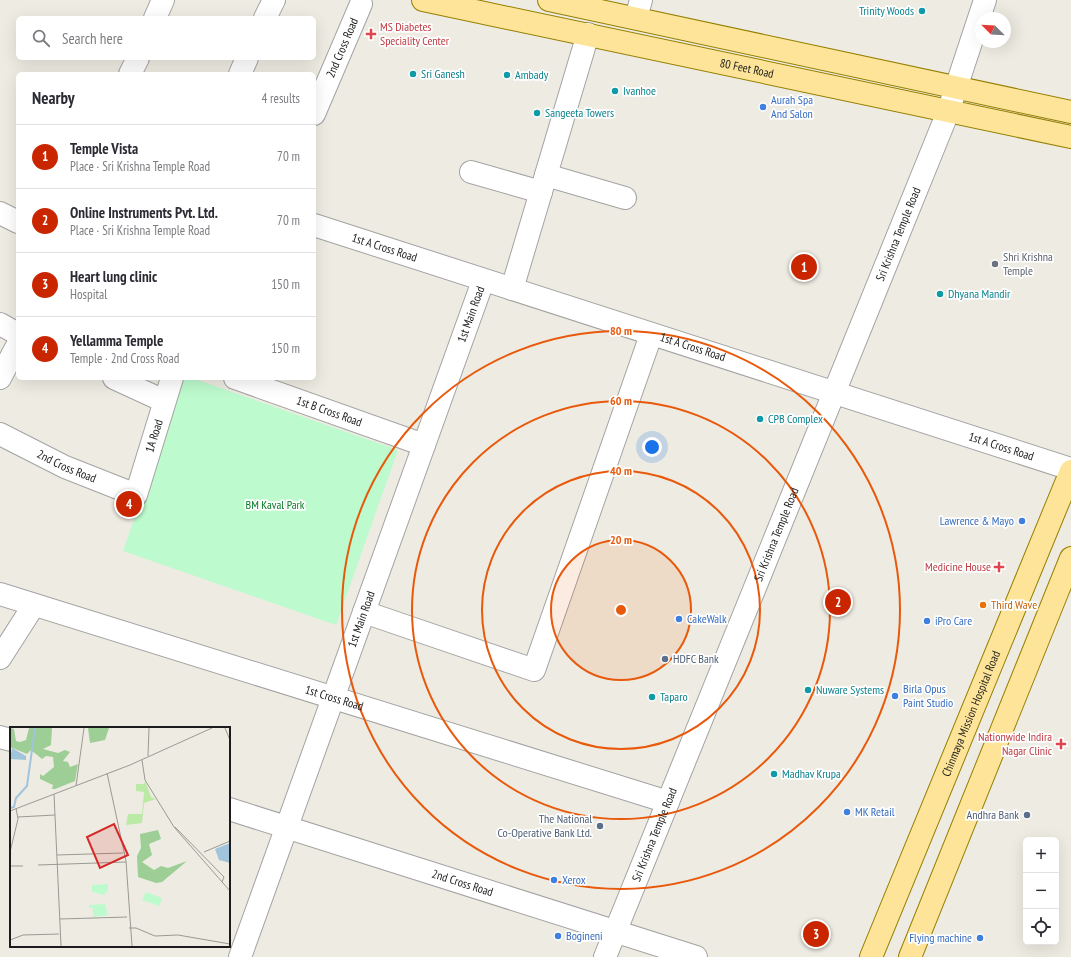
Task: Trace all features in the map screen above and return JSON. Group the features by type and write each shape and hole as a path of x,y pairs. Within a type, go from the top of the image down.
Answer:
{"main road":[{"name":"80 Feet Road","path":"423,0 1071,137"},
{"path":"549,0 638,9 956,88 1071,112"},
{"name":"Chinmaya Mission Hospital Road","path":"871,957 1071,470"},
{"path":"910,957 1071,558"}],"street":[{"path":"156,16 163,0"},
{"path":"267,16 274,0"},
{"path":"948,112 985,0"},
{"name":"2nd Cross Road","path":"316,109 361,4"},
{"path":"512,290 588,34"},
{"path":"131,72 137,60"},
{"path":"241,72 246,60"},
{"name":"Sri Krishna Temple Road","path":"605,957 948,112"},
{"path":"472,172 626,198"},
{"path":"0,212 16,221"},
{"name":"1st A Cross Road","path":"316,226 1071,470"},
{"name":"1st Main Road","path":"240,957 483,280"},
{"path":"0,324 16,333"},
{"path":"364,612 534,670 651,335"},
{"path":"0,378 16,348"},
{"path":"118,380 164,401"},
{"name":"1A Road","path":"136,495 171,380"},
{"name":"1st B Cross Road","path":"241,380 424,445"},
{"name":"2nd Cross Road","path":"0,434 65,467 136,495"},
{"name":"1st Cross Road","path":"0,594 668,802"},
{"path":"0,658 34,605"},
{"path":"0,737 10,740"},
{"name":"2nd Cross Road","path":"230,809 696,957"}],"green space":[{"name":"BM Kaval Park","path":"182,380 198,380 398,450 336,625 123,551"}],"place":[{"name":"Trinity Woods","path":"922,11"},
{"name":"MS Diabetes Speciality Center","path":"371,34"},
{"name":"Sri Ganesh","path":"413,74"},
{"name":"Ambady","path":"507,75"},
{"name":"Ivanhoe","path":"615,91"},
{"name":"Aurah Spa And Salon","path":"763,107"},
{"name":"Sangeeta Towers","path":"537,113"},
{"name":"Shri Krishna Temple","path":"995,264"},
{"name":"Temple Vista","path":"804,267"},
{"name":"Dhyana Mandir","path":"940,294"},
{"name":"CPB Complex","path":"760,419"},
{"name":"Yellamma Temple","path":"129,504"},
{"name":"Lawrence & Mayo","path":"1022,521"},
{"name":"Medicine House","path":"999,567"},
{"name":"Online Instruments Pvt. Ltd.","path":"838,602"},
{"name":"Third Wave","path":"983,605"},
{"name":"CakeWalk","path":"679,619"},
{"name":"iPro Care","path":"927,621"},
{"name":"HDFC Bank","path":"665,659"},
{"name":"Nuware Systems","path":"808,690"},
{"name":"Birla Opus Paint Studio","path":"895,696"},
{"name":"Taparo","path":"652,697"},
{"name":"Nationwide Indira Nagar Clinic","path":"1061,744"},
{"name":"Madhav Krupa","path":"774,774"},
{"name":"MK Retail","path":"847,812"},
{"name":"Andhra Bank","path":"1027,815"},
{"name":"The National Co-Operative Bank Ltd.","path":"600,826"},
{"name":"Xerox","path":"554,880"},
{"name":"Heart lung clinic","path":"816,934"},
{"name":"Bogineni","path":"558,936"},
{"name":"Flying machine","path":"980,938"}]}
